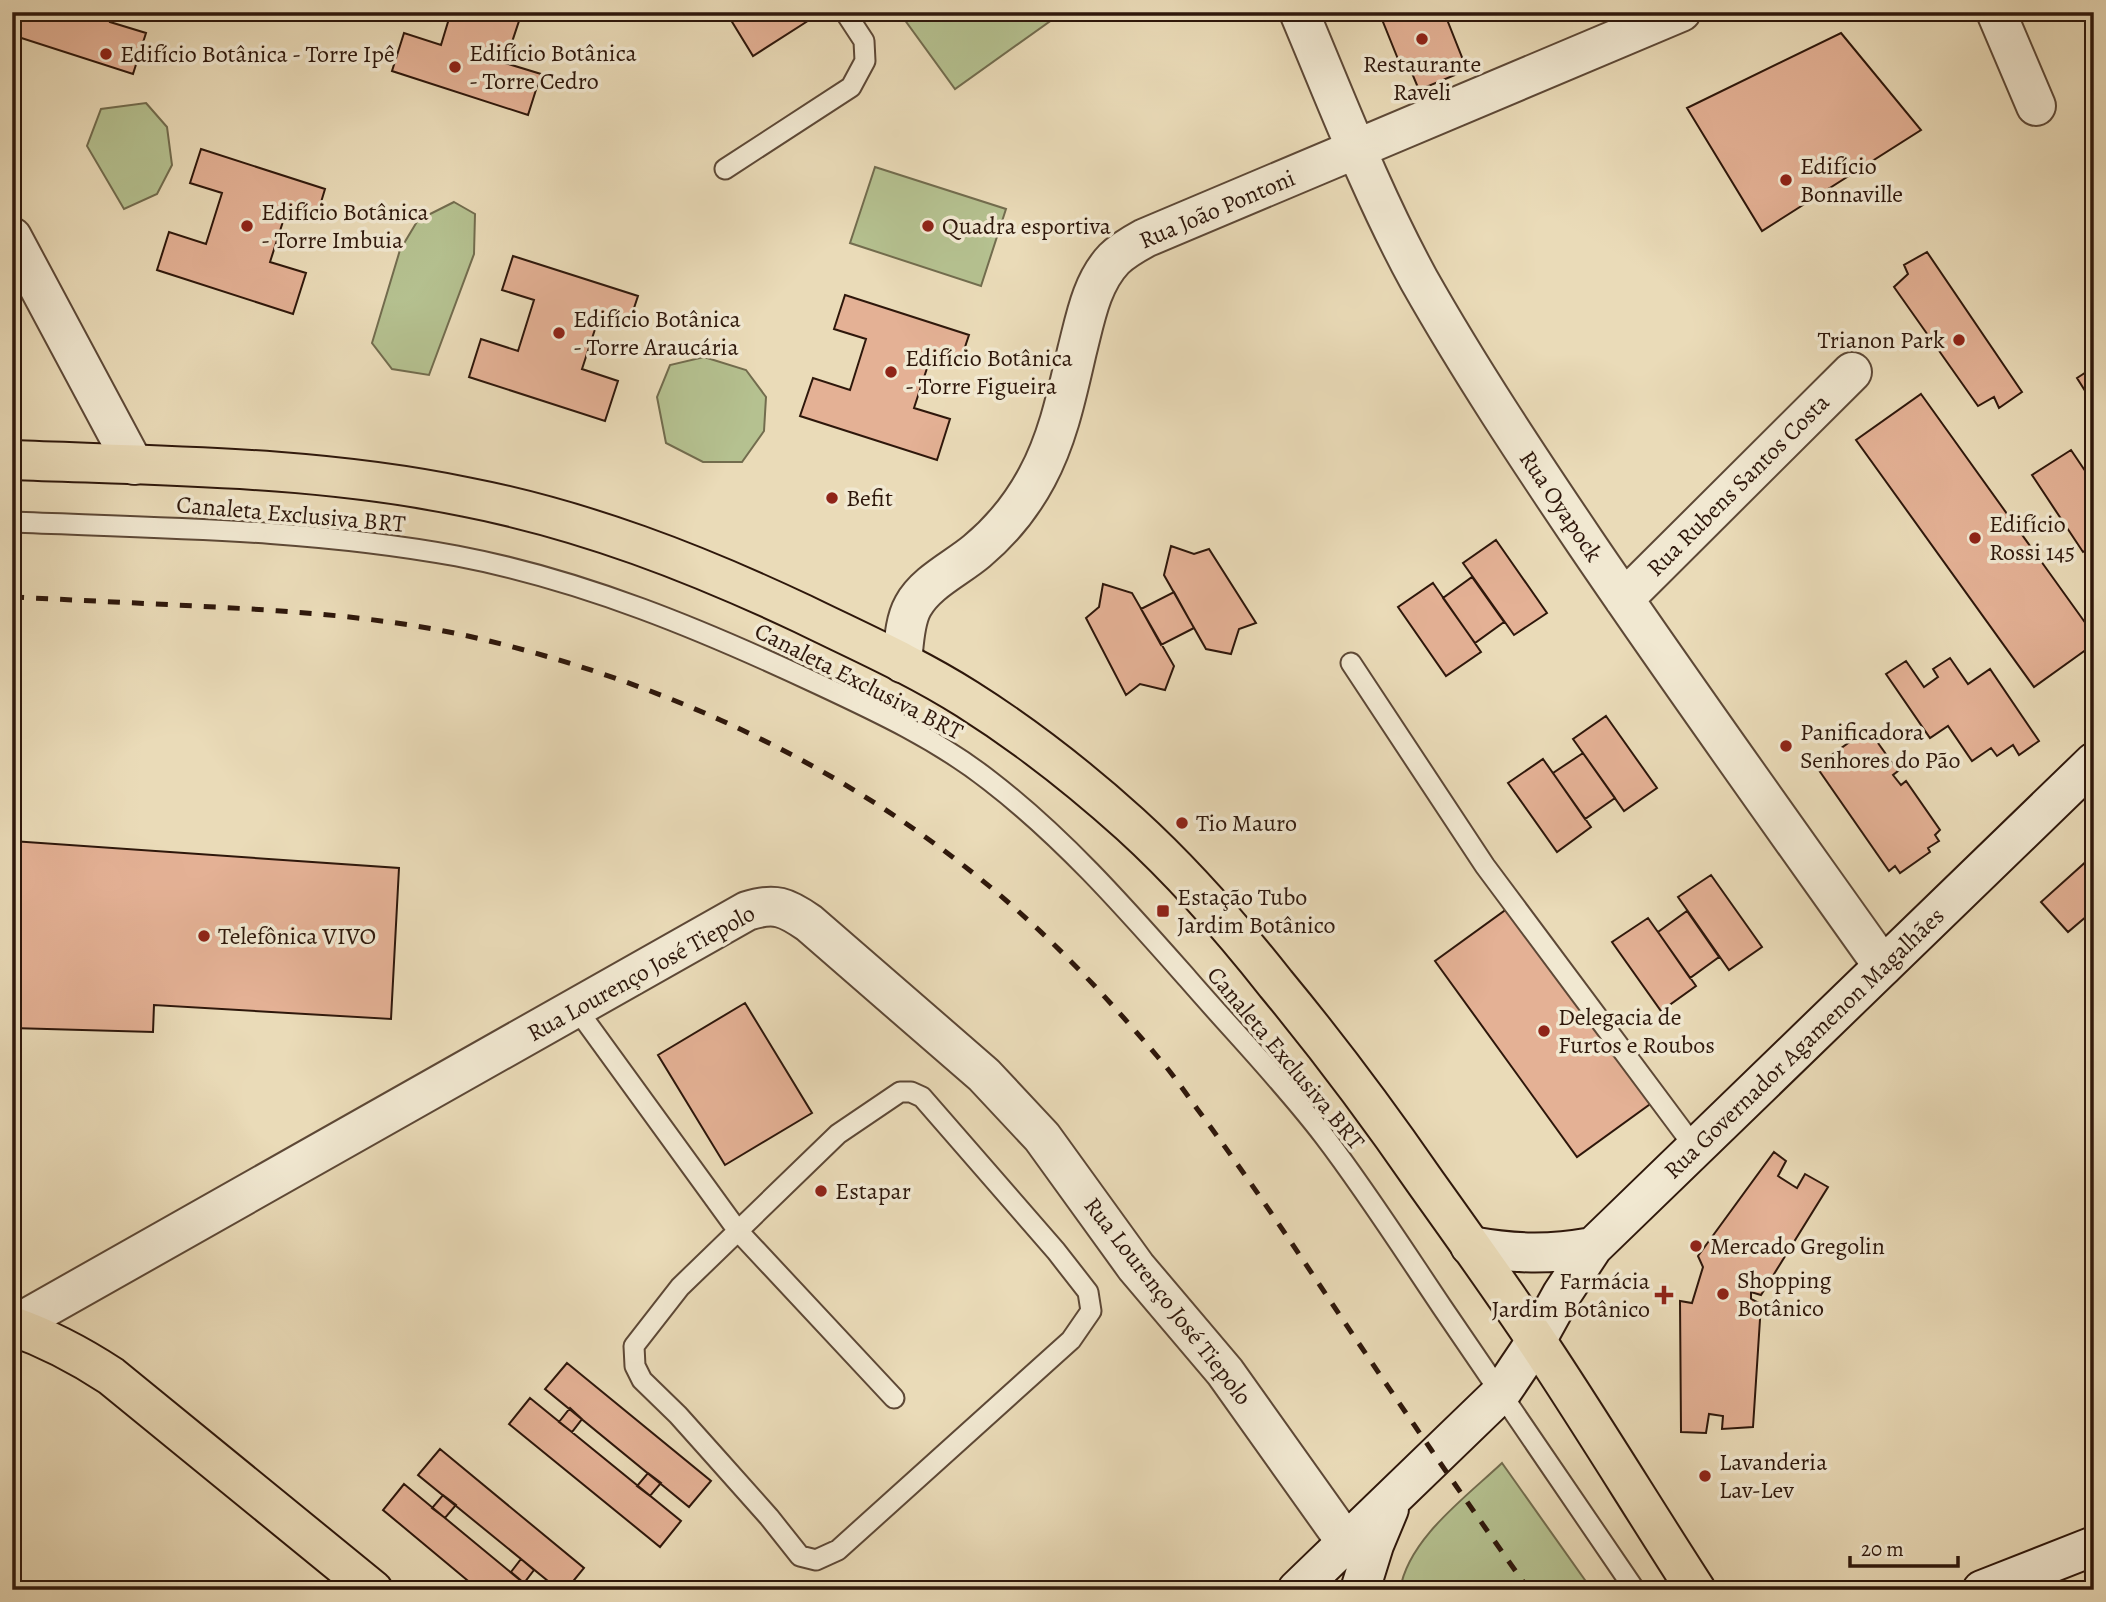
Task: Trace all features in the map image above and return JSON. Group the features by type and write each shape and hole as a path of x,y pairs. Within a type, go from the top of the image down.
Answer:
{"main road":[{"path":"12,460 270,471 392,483 541,514 699,567 902,663 963,696 1028,741 1131,824 1227,923 1350,1076 1470,1246 1536,1341 1696,1590"},
{"path":"12,1326 48,1339 111,1376 373,1590"}],"street":[{"name":"Rua Oyapock","path":"1299,12 1385,211 1418,276 1502,419 1624,599 1883,966"},
{"name":"Rua João Pontoni","path":"902,663 907,625 913,606 926,590 1000,530 1037,478 1061,417 1089,304 1100,278 1114,258 1145,237 1681,12"},
{"path":"1996,12 2036,106"},
{"path":"12,237 134,465"},
{"name":"Rua Rubens Santos Costa","path":"1624,599 1852,372"},
{"name":"Rua Governador Agamenon Magalhães","path":"1297,1590 1501,1393 1593,1247 2094,761"},
{"name":"Rua Lourenço José Tiepolo","path":"12,1326 747,911 762,906 778,906 793,912 957,1050 1016,1107 1069,1172 1136,1267 1225,1372 1346,1542"},
{"path":"1470,1246 1507,1253 1534,1254 1593,1247"},
{"path":"1360,1590 1374,1545 1396,1494"},
{"path":"1982,1590 2094,1546"}],"lane":[{"path":"725,169 851,87 865,61 864,41 845,12"},
{"name":"Canaleta Exclusiva BRT","path":"12,522 332,537 461,557 525,572 591,592 705,634 792,672 916,732 960,759 1029,813 1072,853 1161,949 1322,1133 1635,1590"},
{"path":"1351,663 1485,866 1696,1149"},
{"path":"576,1007 738,1231 894,1398"},
{"path":"900,1093 911,1093 922,1097 1056,1251 1088,1292 1091,1311 1071,1340 1051,1359 838,1550 816,1560 800,1556 712,1453 642,1380 635,1366 634,1346 680,1287 738,1231 838,1134 900,1093"}],"green space":[{"path":"899,12 1063,12 955,89"},
{"path":"146,103 167,127 172,165 157,194 124,209 87,146 101,109"},
{"name":"Quadra esportiva","path":"875,167 1006,209 981,286 850,243"},
{"path":"454,202 475,214 474,254 429,375 392,369 372,343 400,250 418,220"},
{"path":"704,357 746,370 766,397 764,431 742,462 703,462 666,443 657,397 670,365"},
{"path":"1502,1463 1592,1590 1400,1590 1405,1571 1426,1536"}],"building":[{"name":"Edifício Botânica - Torre Ipê","path":"12,12 113,12 110,22 146,33 133,74 12,35"},
{"name":"Edifício Botânica - Torre Cedro","path":"451,12 522,12 505,63 541,74 528,115 392,71 404,33 441,45"},
{"name":"Edifício Botânica - Torre Cedro","path":"527,12 553,12 551,20"},
{"path":"726,12 811,12 814,17 753,56"},
{"name":"Restaurante Raveli","path":"1379,12 1444,12 1467,70 1419,90 1409,66 1402,69"},
{"name":"Edifício Bonnaville","path":"1841,33 1921,130 1762,231 1687,108"},
{"name":"Edifício Botânica - Torre Imbuia","path":"201,149 325,189 316,219 287,209 270,262 306,273 293,314 157,270 169,232 206,244 222,193 190,183"},
{"name":"Trianon Park","path":"1927,252 2022,392 1999,408 1994,397 1978,406 1894,287 1908,274 1904,265"},
{"name":"Edifício Botânica - Torre Araucária","path":"513,256 638,296 628,326 599,317 582,369 618,381 605,421 469,377 481,339 518,351 534,300 502,290"},
{"name":"Edifício Botânica - Torre Figueira","path":"845,295 969,335 959,365 931,356 914,408 950,419 937,460 800,416 813,378 850,390 866,339 834,329"},
{"path":"2094,367 2094,405 2077,378"},
{"name":"Edifício Rossi 145","path":"1921,394 2094,635 2094,644 2034,687 1856,440"},
{"path":"2071,450 2094,484 2094,545 2083,552 2032,475"},
{"path":"1496,540 1547,613 1514,635 1463,563"},
{"path":"1171,546 1194,554 1209,549 1256,623 1239,629 1231,654 1206,649 1164,575"},
{"path":"1472,577 1504,622 1475,643 1443,598"},
{"path":"1433,583 1481,652 1446,676 1398,607"},
{"path":"1103,584 1132,593 1174,666 1165,690 1140,684 1126,695 1086,618 1099,607"},
{"path":"1174,592 1194,628 1161,645 1141,609"},
{"path":"1950,658 1968,684 1990,669 2039,741 2019,755 2013,745 1997,756 1991,748 1972,761 1948,726 1930,738 1886,674 1906,661 1924,687 1938,677 1933,669"},
{"path":"1606,716 1657,788 1624,811 1573,739"},
{"path":"1868,729 1898,771 1893,775 1901,785 1906,781 1940,830 1935,835 1939,841 1928,848 1930,852 1900,873 1895,866 1889,871 1816,766"},
{"path":"1583,753 1615,798 1585,819 1553,773"},
{"path":"1543,759 1591,827 1557,852 1508,783"},
{"name":"Telefônica VIVO","path":"12,841 399,868 391,1019 154,1005 153,1032 12,1028"},
{"path":"2089,859 2094,864 2094,910 2068,932 2041,902"},
{"path":"1711,875 1762,947 1729,970 1678,897"},
{"name":"Delegacia de Furtos e Roubos","path":"1511,906 1653,1102 1577,1157 1435,961"},
{"path":"1687,911 1719,957 1690,978 1658,932"},
{"path":"1648,918 1696,986 1661,1011 1612,942"},
{"path":"745,1003 812,1113 725,1165 658,1055"},
{"name":"Shopping Botânico","path":"1774,1152 1786,1161 1778,1176 1797,1188 1805,1174 1828,1187 1761,1295 1751,1292 1751,1299 1761,1304 1753,1427 1722,1429 1723,1416 1709,1414 1706,1433 1681,1432 1680,1301 1692,1303 1703,1267 1698,1256"},
{"path":"567,1363 711,1481 689,1507 545,1389"},
{"path":"530,1398 681,1521 660,1547 509,1424"},
{"path":"570,1408 582,1419 572,1432 559,1422"},
{"path":"440,1449 584,1568 566,1590 559,1590 418,1475"},
{"path":"648,1473 661,1483 650,1496 637,1486"},
{"path":"404,1484 532,1590 479,1590 383,1510"},
{"path":"443,1495 456,1505 445,1518 432,1508"},
{"path":"521,1559 534,1570 524,1583 511,1572"}],"railway":[{"path":"12,597 305,613 378,620 485,640 556,659 695,709 763,740 828,775 891,814 952,856 1029,921 1086,977 1163,1062 1258,1193 1529,1590"}],"place":[{"name":"Restaurante Raveli","path":"1422,39"},
{"name":"Edifício Botânica - Torre Ipê","path":"106,54"},
{"name":"Edifício Botânica - Torre Cedro","path":"455,67"},
{"name":"Edifício Bonnaville","path":"1786,180"},
{"name":"Edifício Botânica - Torre Imbuia","path":"247,226"},
{"name":"Quadra esportiva","path":"928,226"},
{"name":"Edifício Botânica - Torre Araucária","path":"559,333"},
{"name":"Trianon Park","path":"1959,340"},
{"name":"Edifício Botânica - Torre Figueira","path":"891,372"},
{"name":"Befit","path":"832,498"},
{"name":"Edifício Rossi 145","path":"1975,538"},
{"name":"Panificadora Senhores do Pão","path":"1786,746"},
{"name":"Tio Mauro","path":"1182,823"},
{"name":"Estação Tubo Jardim Botânico","path":"1163,911"},
{"name":"Telefônica VIVO","path":"204,936"},
{"name":"Delegacia de Furtos e Roubos","path":"1544,1031"},
{"name":"Estapar","path":"821,1191"},
{"name":"Mercado Gregolin","path":"1696,1246"},
{"name":"Shopping Botânico","path":"1723,1294"},
{"name":"Farmácia Jardim Botânico","path":"1664,1295"},
{"name":"Lavanderia Lav-Lev","path":"1705,1476"}]}
